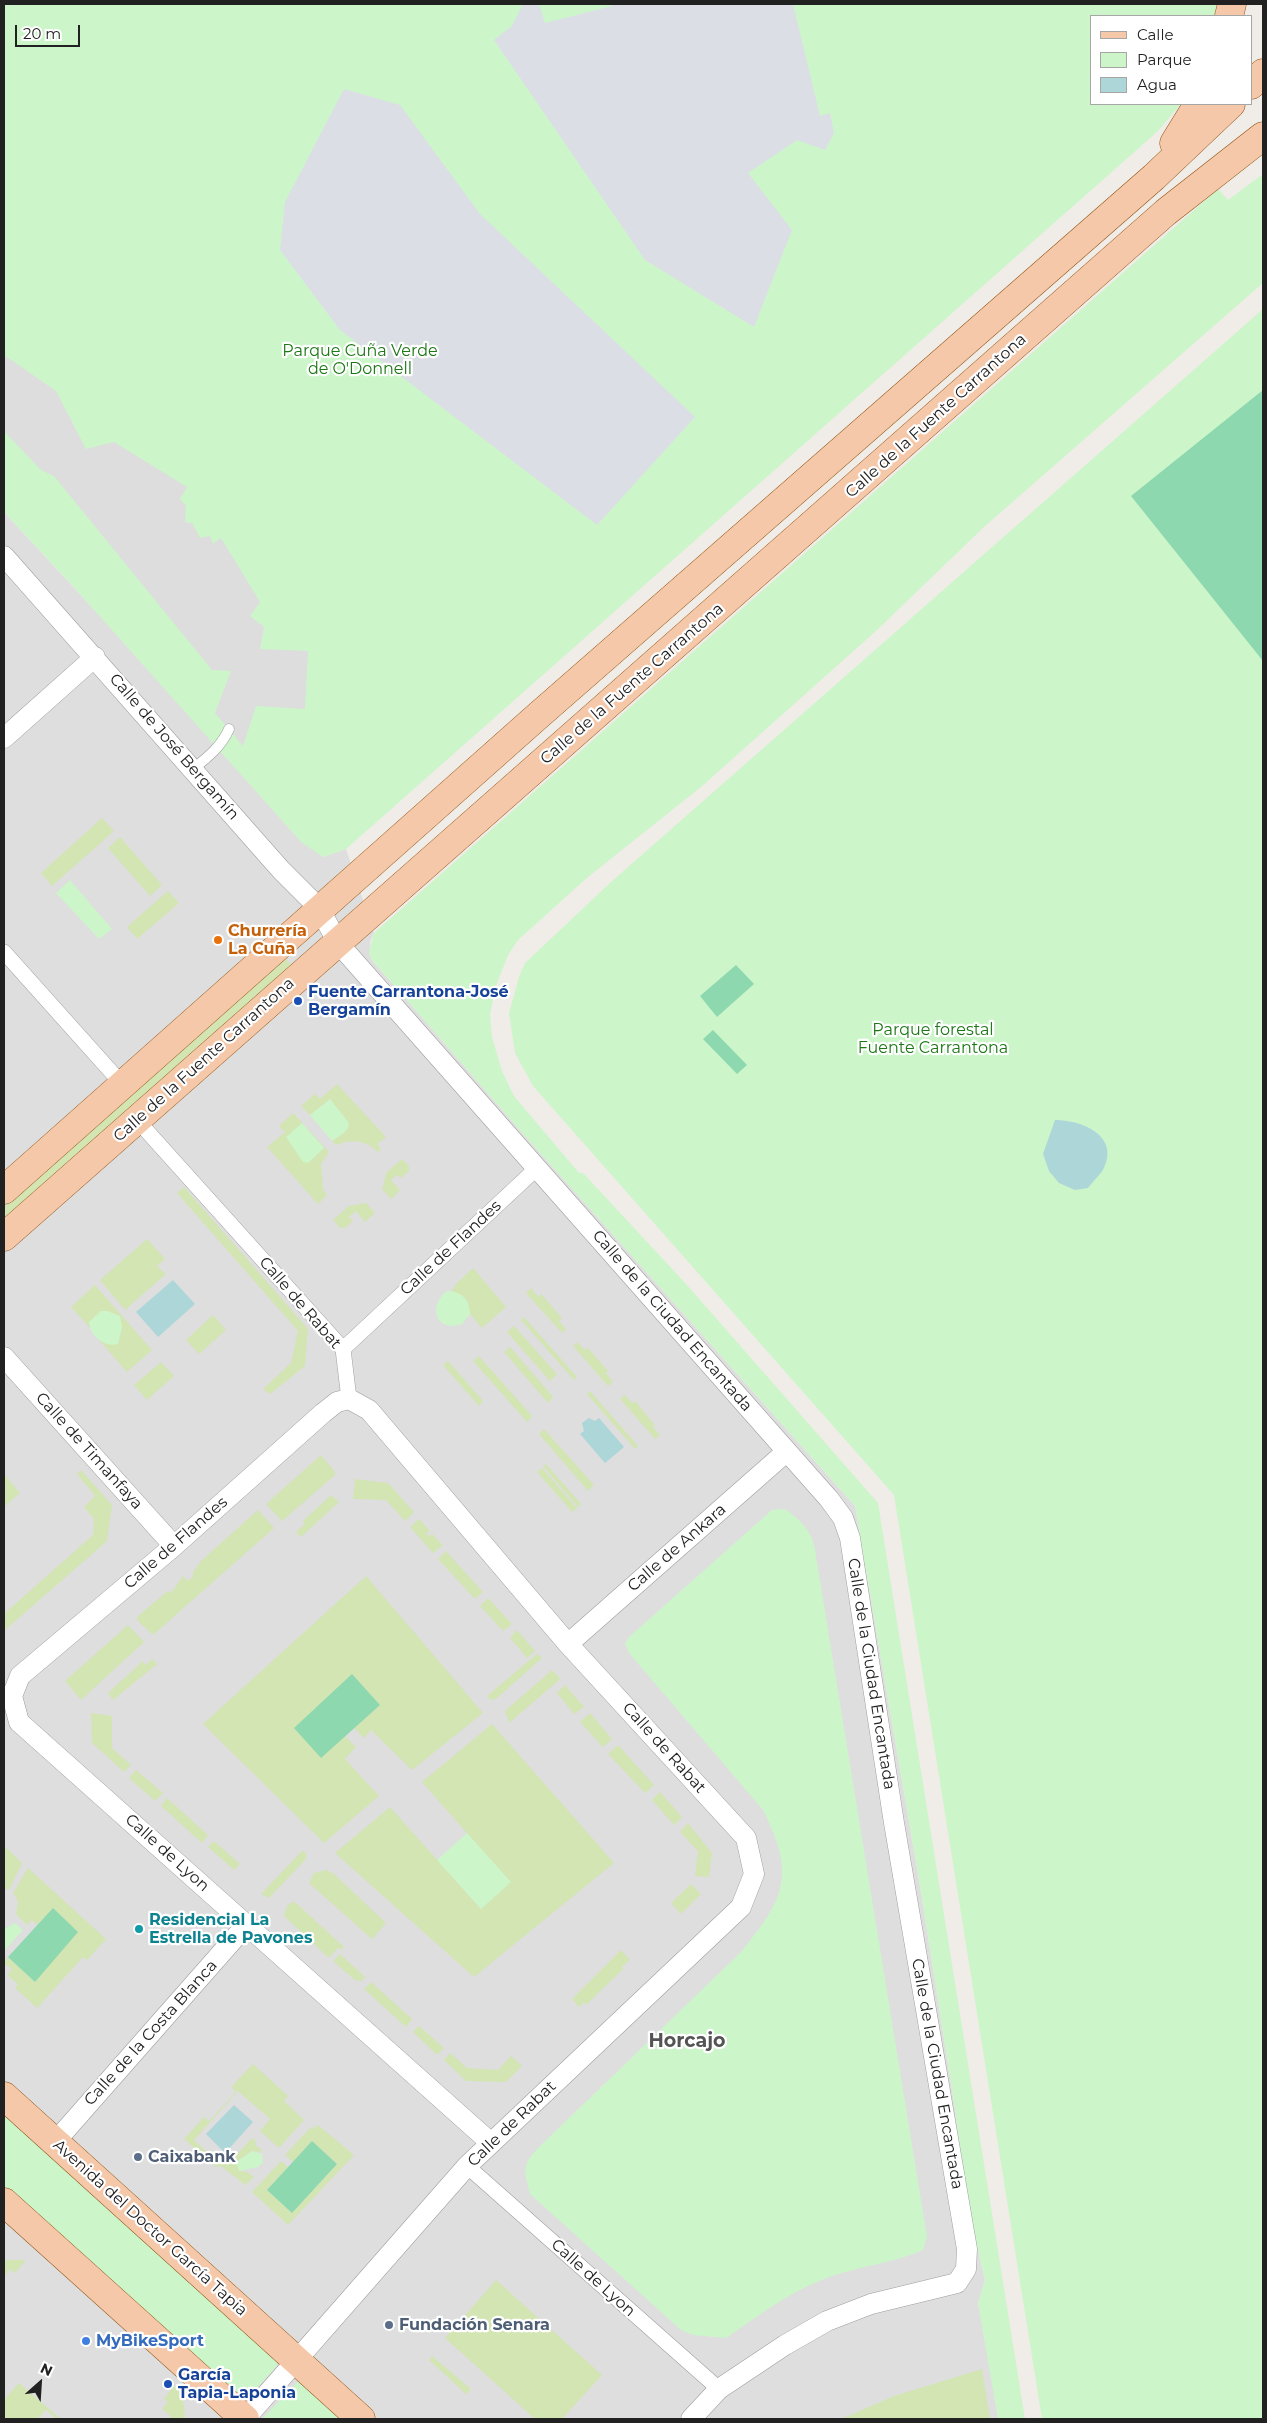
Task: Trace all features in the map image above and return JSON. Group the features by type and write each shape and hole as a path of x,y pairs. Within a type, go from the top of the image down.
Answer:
{"main road":[{"path":"1252,84 1263,73"},
{"path":"1154,177 1197,105"},
{"path":"4,1190 123,1086 319,908 1154,177 1230,105"},
{"name":"Calle de la Fuente Carrantona","path":"4,1236 1166,212 1263,136"},
{"name":"Avenida del Doctor García Tapia","path":"4,2096 361,2419"},
{"path":"4,2202 245,2419"}],"street":[{"name":"Calle de José Bergamín","path":"4,556 281,870 319,908 338,943"},
{"path":"4,738 95,657"},
{"name":"Calle de la Ciudad Encantada","path":"338,943 538,1167 834,1505 843,1518 850,1538 894,1823 967,2249 966,2269 957,2283 871,2304 827,2322 785,2345 719,2389 690,2419"},
{"path":"4,952 123,1086"},
{"name":"Calle de Rabat","path":"137,1120 343,1349 349,1399 369,1410 568,1644 746,1838 754,1874 741,1907 467,2166 297,2361"},
{"name":"Calle de Flandes","path":"343,1349 538,1167"},
{"name":"Calle de Timanfaya","path":"4,1357 174,1546"},
{"name":"Calle de Flandes","path":"8,1696 20,1676 174,1546 323,1413 337,1402 349,1399"},
{"name":"Calle de Ankara","path":"568,1644 786,1452"},
{"name":"Calle de Lyon","path":"8,1696 19,1722 491,2143"},
{"name":"Calle de la Costa Blanca","path":"55,2142 247,1924"},
{"name":"Calle de Lyon","path":"467,2166 719,2389"},
{"path":"245,2419 297,2361"}],"lane":[{"path":"193,769 224,742 230,730"}],"shaded area":[{"path":"523,4 539,4 545,23 612,6 612,4 793,4 820,116 830,113 834,133 825,150 797,140 748,173 792,230 754,327 645,260 494,40 512,26"},
{"path":"344,89 400,105 480,214 695,417 597,525 340,330 280,250 285,202"},
{"path":"4,355 56,391 86,449 114,442 187,487 180,499 186,506 185,522 192,523 200,538 210,536 213,544 221,538 260,602 250,616 264,627 260,649 308,651 305,709 256,706 243,746 215,713 231,671 212,670 54,476 41,470 4,431"},
{"path":"4,512 323,857 346,849 374,933 370,942 371,959 524,1135 855,1506 920,1886 969,2212 985,2280 978,2303 999,2419 4,2419"}],"green space":[{"name":"Parque Cuña Verde de O'Donnell","path":"4,4 1217,4 1215,15 1090,15 1090,105 1180,105 1157,132 346,849 323,857 301,842 70,583 4,512"},
{"path":"1263,174 1263,283 984,527 876,631 701,787 588,877 518,940 508,955 496,986 490,1014 492,1037 502,1071 514,1096 579,1173 583,1173 687,1285 878,1503 1025,2419 998,2419 978,2303 985,2280 969,2212 920,1886 855,1506 524,1135 371,959 369,952 374,933 1218,189 1228,200"},
{"name":"Parque forestal Fuente Carrantona","path":"1263,309 1263,2419 1042,2419 894,1495 533,1086 515,1053 509,1013 525,963 611,882"},
{"path":"1263,390 1263,661 1131,496"},
{"path":"102,818 114,831 52,886 41,873"},
{"path":"120,837 162,885 150,896 108,848"},
{"path":"70,880 112,929 99,939 56,893"},
{"path":"168,891 179,903 137,939 127,927"},
{"path":"285,958 293,967 4,1221 4,1207 9,1202"},
{"path":"736,965 754,984 717,1017 700,996"},
{"path":"713,1030 747,1065 737,1074 703,1039"},
{"path":"337,1084 386,1137 377,1144 381,1149 378,1152 363,1142 352,1141 336,1145 332,1141 345,1132 330,1099 310,1115 301,1106 315,1094 320,1099"},
{"path":"330,1099 349,1123 345,1131 332,1141 310,1115"},
{"path":"293,1113 329,1152 321,1164 323,1189 327,1195 318,1204 267,1147 285,1132 279,1126"},
{"path":"302,1123 324,1148 308,1163 303,1162 286,1137"},
{"path":"402,1159 409,1166 409,1171 401,1178 397,1175 391,1180 400,1190 391,1199 382,1189 386,1173"},
{"path":"184,1187 308,1329 305,1366 270,1394 263,1389 291,1363 298,1331 177,1193"},
{"path":"366,1203 375,1213 365,1222 356,1211 349,1217 353,1221 345,1228 340,1228 333,1220 349,1206"},
{"path":"147,1239 165,1259 157,1266 166,1274 125,1310 100,1280"},
{"path":"473,1268 506,1307 482,1328 470,1314 467,1300 452,1291 456,1284"},
{"path":"95,1285 152,1350 127,1372 98,1339 108,1344 118,1344 122,1327 89,1322 90,1328 71,1307"},
{"path":"531,1288 538,1297 541,1294 562,1318 559,1321 566,1329 562,1333 526,1293"},
{"path":"447,1291 452,1291 464,1297 468,1304 470,1314 462,1324 446,1325 437,1316 437,1304"},
{"path":"101,1311 107,1311 120,1316 122,1327 118,1344 113,1345 103,1342 92,1332 89,1322"},
{"path":"213,1315 226,1330 199,1354 186,1340"},
{"path":"524,1317 577,1377 574,1380 521,1320"},
{"path":"514,1326 557,1374 550,1381 507,1332"},
{"path":"577,1342 585,1350 588,1348 608,1371 606,1373 613,1382 608,1386 573,1346"},
{"path":"510,1347 553,1397 548,1403 504,1352"},
{"path":"479,1356 532,1416 527,1422 473,1361"},
{"path":"448,1361 483,1401 479,1406 443,1365"},
{"path":"161,1362 174,1376 147,1400 134,1385"},
{"path":"590,1391 638,1446 635,1449 587,1394"},
{"path":"625,1395 632,1403 635,1401 655,1425 653,1427 660,1435 655,1439 620,1399"},
{"path":"544,1429 594,1485 588,1491 539,1434"},
{"path":"321,1455 335,1472 335,1475 282,1521 266,1504"},
{"path":"546,1464 581,1504 578,1507 543,1466"},
{"path":"542,1468 577,1508 572,1512 537,1472"},
{"path":"81,1470 112,1505 107,1541 4,1631 4,1614 93,1535 94,1519 84,1507 95,1496 77,1474"},
{"path":"4,1474 20,1493 4,1507"},
{"path":"355,1479 388,1483 414,1512 405,1521 386,1500 353,1499"},
{"path":"331,1495 339,1502 301,1537 296,1532 305,1524 303,1521"},
{"path":"785,1509 803,1524 814,1544 927,2237 923,2250 817,2282 781,2301 726,2338 693,2335 681,2330 530,2194 526,2178 526,2168 530,2158 540,2146 741,1952 768,1916 776,1901 781,1886 780,1852 763,1810 629,1653 625,1644 629,1637 772,1510"},
{"path":"258,1510 274,1528 153,1635 137,1620 138,1616 168,1591 171,1593 183,1576 187,1581 193,1577 193,1572 201,1561"},
{"path":"419,1519 430,1531 426,1533 429,1536 432,1534 443,1545 433,1553 410,1527"},
{"path":"446,1551 483,1592 475,1599 438,1559"},
{"path":"366,1576 483,1713 412,1770 371,1730 364,1738 354,1728 379,1705 352,1674 321,1758 345,1736 356,1747 345,1759 379,1796 324,1843 203,1724"},
{"path":"488,1598 512,1624 503,1631 480,1606"},
{"path":"128,1625 144,1642 81,1700 65,1681"},
{"path":"517,1630 535,1651 527,1658 510,1638"},
{"path":"537,1654 542,1658 496,1699 491,1700 487,1696"},
{"path":"152,1659 157,1664 113,1700 108,1693 143,1661 146,1665"},
{"path":"552,1670 560,1678 559,1680 509,1723 505,1711"},
{"path":"352,1674 380,1705 321,1758 294,1728"},
{"path":"565,1685 584,1707 574,1714 557,1693"},
{"path":"91,1713 112,1716 112,1748 131,1765 124,1772 92,1743"},
{"path":"590,1713 612,1739 603,1747 580,1722"},
{"path":"492,1724 614,1863 474,1977 335,1853 390,1807 481,1909 510,1882 422,1782"},
{"path":"618,1745 654,1785 645,1793 608,1754"},
{"path":"136,1770 163,1793 155,1801 129,1778"},
{"path":"660,1792 682,1817 674,1825 652,1800"},
{"path":"167,1798 208,1835 202,1843 161,1806"},
{"path":"688,1823 712,1853 709,1877 695,1876 698,1851 680,1832"},
{"path":"467,1833 511,1882 481,1909 437,1860"},
{"path":"214,1841 240,1864 234,1870 208,1847"},
{"path":"4,1846 22,1863 9,1890 4,1888"},
{"path":"302,1851 306,1853 306,1859 269,1898 261,1894"},
{"path":"28,1868 106,1939 87,1960 83,1957 37,2008 15,1988 18,1984 7,1975 12,1969 4,1963 8,1957 35,1982 53,1909 37,1925 32,1920 27,1925 16,1914 18,1901 13,1893"},
{"path":"326,1870 334,1874 386,1923 372,1939 309,1883 314,1873"},
{"path":"691,1884 701,1894 681,1914 671,1903"},
{"path":"292,1902 296,1903 344,1947 341,1950 339,1947 329,1958 284,1916 287,1906"},
{"path":"53,1908 78,1932 35,1982 8,1957"},
{"path":"15,1923 23,1930 4,1951 4,1929"},
{"path":"621,1950 630,1960 586,2005 584,2002 579,2007 572,1999"},
{"path":"340,1954 365,1977 361,1982 358,1979 356,1981 333,1961"},
{"path":"371,1982 412,2019 406,2027 364,1989"},
{"path":"419,2026 444,2048 437,2055 413,2032"},
{"path":"450,2053 467,2068 498,2070 511,2056 522,2066 506,2082 466,2081 444,2060"},
{"path":"253,2064 288,2096 284,2101 304,2120 279,2148 260,2131 270,2119 238,2091 194,2140 213,2158 216,2155 228,2164 251,2139 255,2139 256,2146 262,2150 261,2152 252,2151 241,2159 239,2171 248,2172 254,2177 245,2185 221,2166 216,2167 184,2139 204,2117 209,2121 236,2092 231,2087"},
{"path":"4,2113 276,2358 277,2366 244,2402 4,2189"},
{"path":"318,2125 354,2155 288,2225 252,2192 281,2161 288,2167 267,2190 292,2213 337,2164 312,2141 293,2162 285,2155 311,2127 313,2129"},
{"path":"312,2141 337,2164 292,2213 267,2190"},
{"path":"252,2151 262,2154 263,2162 258,2167 239,2171 236,2162"},
{"path":"4,2260 26,2260 15,2273 10,2269 4,2277"},
{"path":"496,2280 602,2375 562,2419 535,2419 445,2338"},
{"path":"432,2356 471,2389 466,2394 429,2360"},
{"path":"982,2369 990,2419 841,2419 894,2396"},
{"path":"299,2380 344,2419 262,2419"},
{"path":"19,2383 61,2419 57,2419 46,2410 37,2419 7,2419 4,2416 4,2400"},
{"path":"174,2386 183,2394 185,2419 169,2419 171,2416 162,2409 168,2402 164,2399"}],"water":[{"path":"1055,1120 1076,1123 1087,1127 1103,1139 1107,1148 1107,1158 1103,1170 1088,1188 1075,1190 1059,1183 1049,1171 1043,1154"},
{"path":"173,1280 195,1304 158,1337 136,1312"},
{"path":"589,1418 595,1421 599,1418 624,1447 605,1463 580,1434 584,1431 582,1423"},
{"path":"234,2105 253,2122 225,2153 206,2134"}],"place":[{"name":"Churrería La Cuña","path":"218,940"},
{"name":"Fuente Carrantona-José Bergamín","path":"298,1001"},
{"name":"Residencial La Estrella de Pavones","path":"139,1929"},
{"name":"Caixabank","path":"138,2157"},
{"name":"Fundación Senara","path":"389,2325"},
{"name":"MyBikeSport","path":"86,2341"},
{"name":"García Tapia-Laponia","path":"168,2384"}],"district":[{"name":"Horcajo","path":"687,2041"}]}
